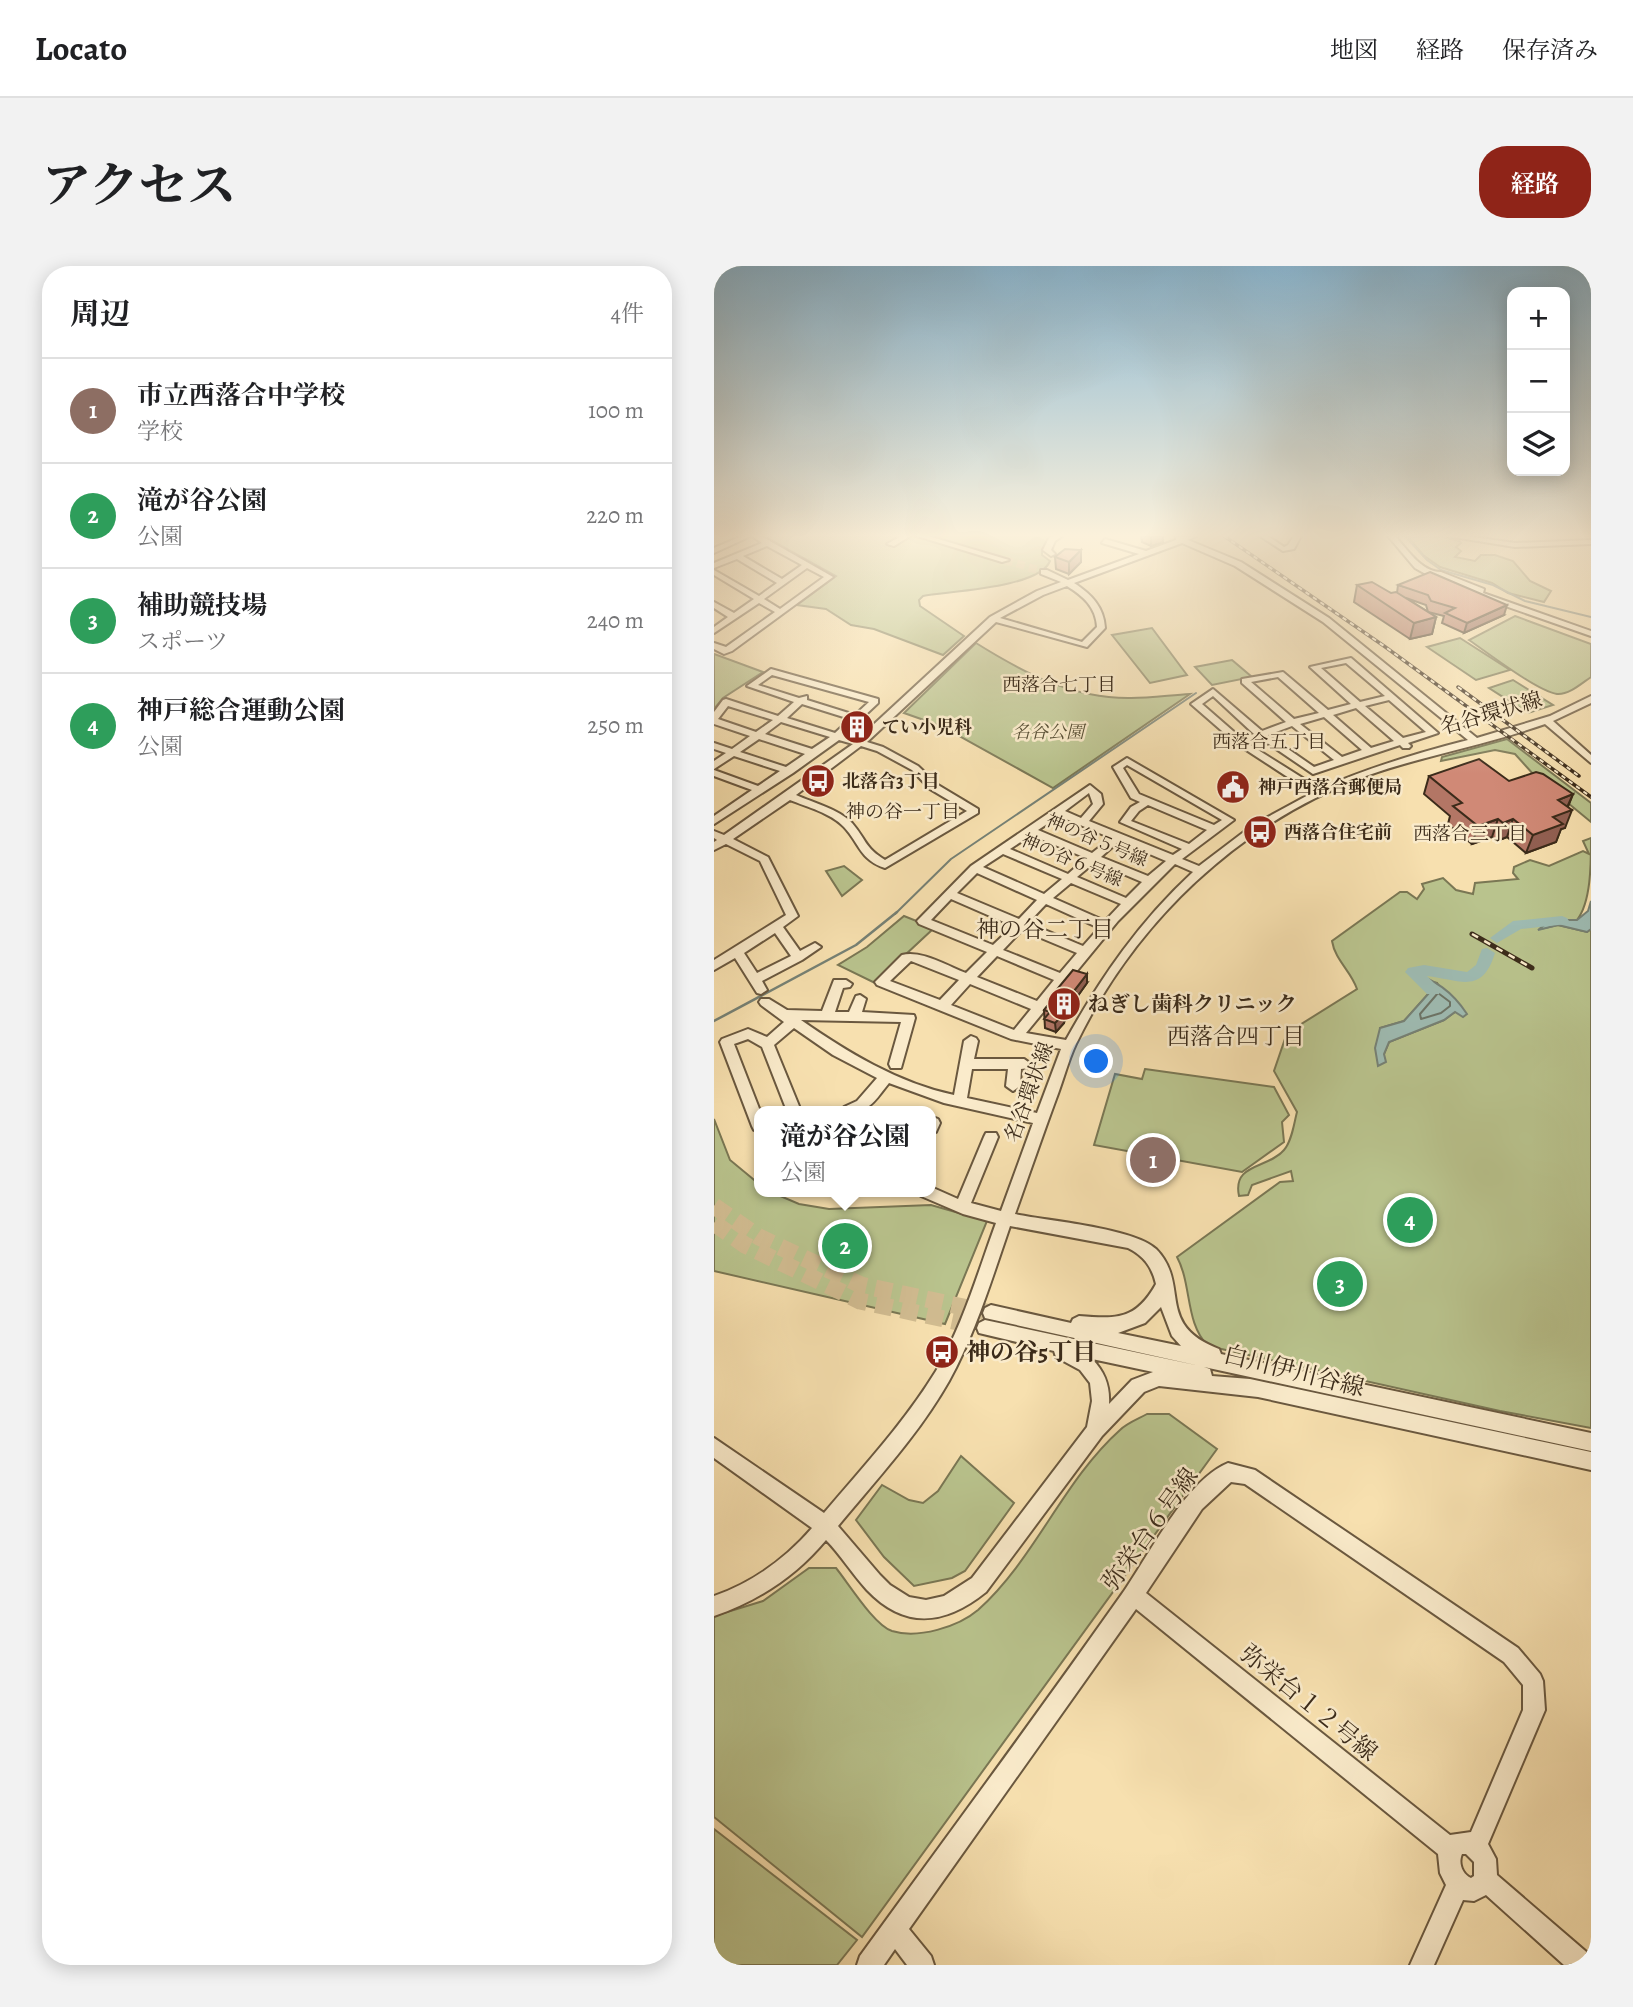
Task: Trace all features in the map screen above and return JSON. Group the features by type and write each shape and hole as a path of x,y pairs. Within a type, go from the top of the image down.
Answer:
{"street":[{"path":"714,631 734,617 731,615"},
{"path":"714,646 723,651 775,615"},
{"path":"714,847 860,743 999,615"},
{"path":"993,619 1084,645 1101,628 1100,615"},
{"path":"1326,615 1477,739"},
{"path":"1548,615 1591,630"},
{"path":"1549,615 1591,630"},
{"path":"1317,792 1240,741 1196,704 1213,692 1260,734 1313,771 1400,741 1433,733 1348,660 1314,667 1400,741 1418,756"},
{"path":"714,821 836,737 875,701 771,672 751,686 856,718"},
{"path":"1340,760 1292,723 1245,681 1280,674 1369,751"},
{"path":"714,766 759,736 818,686"},
{"path":"1240,741 1325,713 1392,697"},
{"name":"名谷環状線","path":"714,1606 768,1580 801,1555 900,1438 942,1376 964,1332 1069,1045 1102,984 1135,937 1179,888 1224,850 1276,814 1317,792 1366,771 1546,720 1591,699"},
{"path":"789,796 828,812 847,824 867,854 885,865 974,811 934,787 915,768 880,749 726,702 714,720 813,753"},
{"path":"1579,706 1591,711"},
{"path":"1546,720 1591,760"},
{"path":"714,746 789,771"},
{"path":"1016,1036 1085,952 1150,881 1229,820 1127,761 1118,767 1135,796 1216,830"},
{"path":"714,773 760,790"},
{"path":"1063,979 923,921 975,868 1090,788 1097,796 1098,804 1083,822"},
{"path":"1146,802 1135,809 1125,822 1190,848"},
{"path":"714,804 731,810"},
{"path":"1058,812 1199,870"},
{"name":"神の谷５号線","path":"1030,831 1150,881"},
{"path":"714,834 765,859 792,916 714,966"},
{"path":"942,1006 1044,900 1118,837"},
{"path":"1203,839 1224,850"},
{"name":"神の谷６号線","path":"1002,850 1128,904"},
{"path":"975,868 1107,927"},
{"path":"949,894 1085,952"},
{"path":"777,927 797,957"},
{"path":"760,990 797,957 815,947"},
{"path":"737,952 760,990 786,1018 838,1052 886,1077 959,1101 1041,1119"},
{"path":"1040,1007 912,957 906,958 881,982 1016,1036 1069,1045"},
{"path":"827,1016 838,984 846,984"},
{"path":"854,1017 860,999"},
{"path":"786,1018 909,1018 895,1064"},
{"path":"767,1044 786,1018"},
{"path":"754,1113 727,1042 748,1032 754,1033 767,1044 792,1106"},
{"path":"959,1101 971,1041"},
{"path":"965,1064 1019,1064 1013,1086"},
{"path":"860,1106 886,1077"},
{"path":"963,1205 991,1137"},
{"path":"936,1197 1005,1219 1139,1246 1148,1252 1159,1266 1174,1324 1187,1341 1201,1350 1247,1368"},
{"path":"1014,1317 1091,1325 1129,1323 1148,1313 1164,1286"},
{"name":"白川伊川谷線","path":"1591,1442 1014,1317 988,1321 1032,1338 1156,1363 1258,1389 1591,1461"},
{"path":"1032,1338 1079,1357 1094,1372 1100,1382 1101,1396 1096,1430"},
{"path":"714,1447 824,1526 887,1596 906,1607 922,1609 949,1605 979,1585 1096,1430 1138,1386 1147,1381 1179,1379 1258,1389"},
{"name":"弥栄台６号線","path":"869,1965 1114,1621 1135,1596 1149,1570 1210,1484 1228,1472 1249,1476 1511,1655 1534,1681 1534,1710 1476,1847"},
{"name":"弥栄台１２号線","path":"1135,1596 1451,1850"},
{"path":"1462,1841 1476,1847 1486,1862 1485,1879 1475,1890 1458,1884 1449,1868 1451,1850 1462,1841"},
{"path":"1485,1879 1582,1965"},
{"path":"1422,1965 1458,1884"},
{"path":"895,1931 922,1965"}],"green space":[{"path":"836,615 934,615 964,636 943,655 874,629 851,625"},
{"path":"1515,616 1591,644 1591,677 1566,693 1557,694 1525,679 1469,640"},
{"path":"1152,628 1187,675 1150,683 1112,635"},
{"path":"1460,638 1510,670 1476,680 1427,647"},
{"name":"名谷公園","path":"976,643 1031,674 1089,694 1146,698 1190,694 1053,788 941,726 904,713"},
{"path":"714,654 763,672 723,698 714,709"},
{"path":"1232,660 1252,677 1212,685 1195,667"},
{"path":"1513,680 1553,705 1528,713 1489,688"},
{"path":"1507,739 1591,803 1591,822 1534,775 1515,754 1495,750 1441,761 1442,757"},
{"path":"1591,838 1589,882 1582,912 1577,920 1551,920 1540,929 1558,925 1587,932 1591,929 1591,1428 1500,1411 1208,1346 1192,1315 1185,1279 1177,1257 1280,1182 1293,1181 1291,1171 1252,1185 1248,1195 1239,1196 1238,1185 1241,1178 1246,1172 1284,1150 1292,1132 1297,1112 1274,1071 1287,1033 1357,989 1336,954 1332,941 1400,892 1407,892 1417,899 1424,889 1422,884 1443,878 1456,890 1473,894 1475,883 1518,879 1513,873 1514,867 1530,860 1549,866 1583,851 1589,854 1583,841","holes":["1416,978 1437,983 1455,1012 1444,1020 1389,1042 1384,1054 1380,1028 1404,1021 1430,992"]},
{"path":"844,866 862,880 842,896 826,871"},
{"path":"904,916 934,928 875,983 838,965 867,947"},
{"path":"1145,1069 1274,1087 1289,1115 1282,1122 1284,1142 1242,1172 1094,1145 1115,1074 1142,1079"},
{"path":"714,1119 730,1160 754,1180 754,1197 783,1197 799,1204 829,1209 931,1205 987,1221 945,1324 714,1271"},
{"path":"1147,1414 1169,1414 1217,1449 862,1937 714,1817 714,1616 763,1601 809,1568 836,1568 877,1621 892,1631 925,1632 960,1622 978,1610 1016,1568 1100,1450 1129,1423"},
{"path":"961,1456 1014,1503 965,1571 952,1578 914,1586 884,1557 856,1520 882,1485 909,1500 923,1503 938,1491"},
{"path":"714,1829 857,1940 837,1965 714,1965"}],"water":[{"path":"1591,901 1591,929 1587,932 1558,925 1538,930 1551,920 1577,920 1588,911"},
{"path":"1411,972 1442,987 1467,1014 1463,1017 1455,1012 1444,1020 1389,1042 1384,1054 1386,1062 1378,1066 1375,1048 1380,1028 1404,1021 1430,992"}],"building":[{"path":"1402,615 1436,617 1414,623"},
{"path":"1450,615 1484,615 1467,623"},
{"path":"858,714 866,716 855,726 848,724"},
{"path":"1479,759 1509,781 1536,772 1573,794 1558,800 1572,810 1553,817 1563,824 1533,835 1513,819 1503,823 1498,819 1478,826 1453,806 1462,803 1429,776"},
{"path":"1073,970 1087,974 1074,991 1076,992 1064,1009 1064,1014 1055,1023 1044,1019 1050,1012 1044,1010 1052,1000 1049,999"}],"waterway":[{"path":"1584,615 1591,617"},
{"path":"895,914 951,859 1196,693"},
{"path":"714,1021 856,945 897,912"},
{"path":"1497,938 1518,924 1562,921"},
{"path":"1433,990 1413,972 1436,972 1458,977 1476,975 1483,967 1487,953"}],"tunnel":[{"path":"714,1206 759,1237 861,1285 991,1313"},
{"path":"714,1223 745,1245 860,1301 977,1326"}],"railway":[{"path":"1339,615 1591,797"},
{"path":"1458,687 1579,776"},
{"path":"1472,934 1532,968"}],"place":[{"name":"てい小児科","path":"857,727"},
{"name":"北落合3丁目","path":"818,781"},
{"name":"神戸西落合郵便局","path":"1233,787"},
{"name":"西落合住宅前","path":"1260,832"},
{"name":"ねぎし歯科クリニック","path":"1064,1004"},
{"name":"市立西落合中学校","path":"1153,1160"},
{"name":"神戸総合運動公園","path":"1410,1220"},
{"name":"滝が谷公園","path":"845,1246"},
{"name":"補助競技場","path":"1340,1284"},
{"name":"神の谷5丁目","path":"942,1352"}],"district":[{"name":"西落合七丁目","path":"1059,685"},
{"name":"西落合五丁目","path":"1269,742"},
{"name":"神の谷一丁目","path":"903,812"},
{"name":"西落合三丁目","path":"1470,834"},
{"name":"神の谷二丁目","path":"1045,929"},
{"name":"西落合四丁目","path":"1236,1036"}]}
